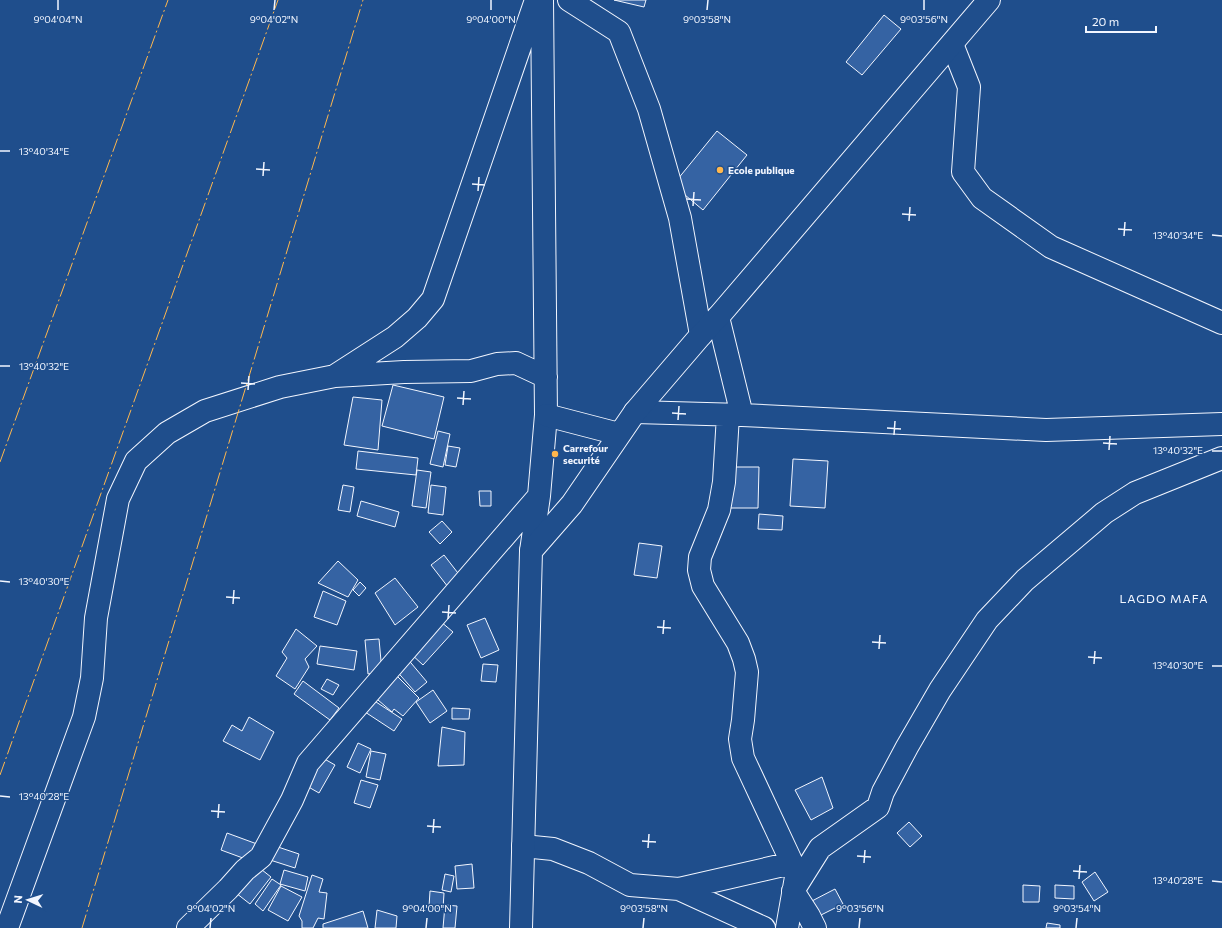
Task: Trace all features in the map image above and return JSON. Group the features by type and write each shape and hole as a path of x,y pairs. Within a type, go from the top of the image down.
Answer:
{"street":[{"path":"335,376 395,337 417,318 432,299 536,0"},
{"path":"521,928 531,551 539,496 546,415 542,0"},
{"path":"569,0 619,32 649,109 680,218 701,335"},
{"path":"531,551 572,504 635,412 989,0"},
{"path":"952,44 969,87 963,172 982,198 1051,247 1222,323"},
{"path":"718,317 735,415 719,510 700,557 699,570 704,586 738,643 744,659 747,672 740,739 743,758 792,862 796,877 787,928"},
{"path":"7,928 84,717 92,678 96,618 118,499 136,461 167,433 205,410 280,387 335,376 404,372 471,371 497,364 516,363 546,377"},
{"path":"635,412 735,415 1046,430 1222,424"},
{"path":"546,415 620,434"},
{"path":"793,891 820,848 878,807 907,747 940,690 988,620 1025,580 1104,513 1135,493 1222,458"},
{"path":"188,928 245,870 261,857 292,800 308,763 539,496"},
{"path":"523,846 553,849 589,863 630,885 679,889 792,862"},
{"path":"679,889 764,928"},
{"path":"793,891 815,928"}],"building":[{"path":"614,0 646,0 644,7"},
{"path":"884,15 901,29 862,75 846,62"},
{"path":"717,131 747,155 703,210 673,185"},
{"path":"393,385 444,397 434,439 382,426"},
{"path":"353,397 382,400 378,450 344,445"},
{"path":"438,431 450,434 443,467 430,464"},
{"path":"448,446 460,448 456,467 445,465"},
{"path":"358,451 418,458 416,475 356,469"},
{"path":"793,459 828,461 825,508 790,506"},
{"path":"729,467 759,467 758,508 728,508"},
{"path":"417,470 431,472 426,508 412,506"},
{"path":"343,485 354,487 350,512 338,510"},
{"path":"431,485 446,487 443,515 428,513"},
{"path":"479,491 491,491 491,506 480,506"},
{"path":"361,501 399,512 395,527 357,516"},
{"path":"759,514 783,516 782,530 758,529"},
{"path":"442,521 452,532 440,544 429,532"},
{"path":"639,543 662,546 657,578 634,575"},
{"path":"444,555 461,577 448,587 431,565"},
{"path":"338,561 358,580 348,597 318,583"},
{"path":"395,578 418,607 395,625 375,593"},
{"path":"360,582 366,588 359,596 353,590"},
{"path":"323,591 346,601 337,625 314,617"},
{"path":"485,618 499,650 481,658 467,625"},
{"path":"440,621 453,632 423,665 410,653"},
{"path":"296,629 317,646 305,659 309,667 295,689 276,676 287,658 282,652"},
{"path":"379,639 382,672 368,674 365,640"},
{"path":"320,646 357,651 354,670 317,664"},
{"path":"406,657 427,682 415,692 394,668"},
{"path":"483,664 498,665 496,682 481,681"},
{"path":"392,671 419,698 403,716 394,709 392,712 371,694"},
{"path":"327,679 339,685 333,695 321,689"},
{"path":"303,681 339,708 330,720 294,694"},
{"path":"433,690 447,711 430,723 416,702"},
{"path":"370,698 402,719 394,731 362,710"},
{"path":"452,708 470,709 469,719 452,719"},
{"path":"249,717 274,732 260,760 223,741 232,725 242,731"},
{"path":"442,727 465,732 464,765 438,766"},
{"path":"358,743 371,749 360,773 347,767"},
{"path":"371,751 386,754 380,780 366,777"},
{"path":"321,757 335,765 319,793 305,785"},
{"path":"822,777 833,808 811,820 795,790"},
{"path":"361,780 378,785 370,808 354,803"},
{"path":"909,822 922,836 910,847 897,833"},
{"path":"227,833 257,844 251,861 221,850"},
{"path":"272,845 299,854 295,868 267,859"},
{"path":"472,864 474,888 457,889 455,866"},
{"path":"257,866 271,877 250,904 236,893"},
{"path":"284,870 308,877 305,891 280,884"},
{"path":"1095,872 1108,892 1094,901 1082,882"},
{"path":"445,874 454,876 451,892 442,890"},
{"path":"312,875 323,879 319,892 327,893 324,919 318,918 313,928 302,928 302,921 299,916"},
{"path":"272,879 281,885 263,911 255,904"},
{"path":"1023,885 1040,886 1039,902 1023,902"},
{"path":"1055,885 1074,886 1074,899 1055,898"},
{"path":"281,886 302,897 288,921 268,910"},
{"path":"835,889 843,904 817,917 810,902"},
{"path":"430,891 444,893 443,909 429,907"},
{"path":"445,905 457,906 455,928 443,928"},
{"path":"377,910 397,916 396,928 375,928"},
{"path":"363,911 368,928 323,928 323,924"},
{"path":"1047,923 1060,925 1060,928 1046,928"}],"power":[{"path":"0,462 168,0"},
{"path":"0,775 278,0"},
{"path":"82,928 363,0"}],"place":[{"name":"Ecole publique","path":"720,170"},
{"name":"Carrefour securité","path":"555,454"}],"district":[{"name":"LAGDO MAFA","path":"1164,598"}]}
